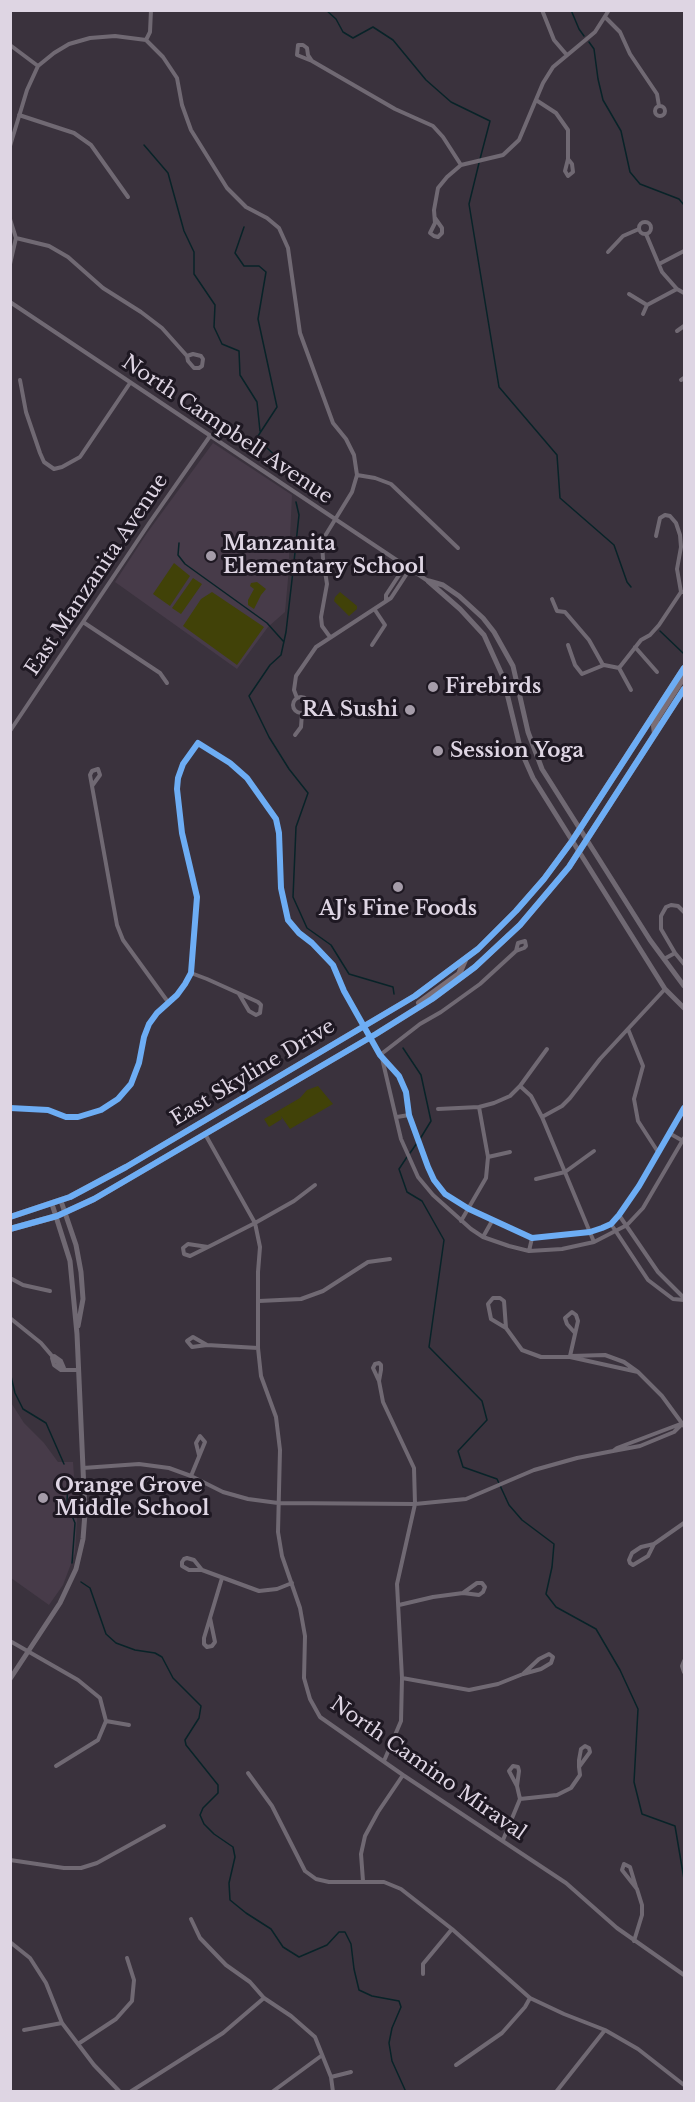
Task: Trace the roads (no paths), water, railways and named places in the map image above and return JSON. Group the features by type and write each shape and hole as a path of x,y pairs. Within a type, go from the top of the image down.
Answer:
{"main road":[{"name":"North Campbell Avenue","path":"428,581 443,585 459,596 483,618 494,632 513,666 534,751 554,790 684,986"},
{"name":"North Campbell Avenue","path":"428,581 460,609 484,635 503,677 521,750 532,778 666,988 684,1008"},
{"name":"East Skyline Drive","path":"10,1217 61,1201 117,1173 431,986 465,960 516,911 544,879 572,841 684,668"},
{"path":"655,734 654,726 657,719 684,677"},
{"name":"East Skyline Drive","path":"10,1229 57,1216 94,1199 397,1021 452,985 504,941 537,907 579,852 684,688"},
{"path":"397,1021 459,974 465,960"},
{"path":"240,1114 238,1107 240,1104 275,1083 289,1071"},
{"path":"61,1201 76,1245 81,1272 83,1299 77,1334"},
{"path":"10,1679 60,1603 76,1569 83,1539 85,1513 77,1334 70,1262 52,1204"}],"street":[{"path":"146,40 150,32 151,10"},
{"path":"542,10 554,40 566,54"},
{"path":"435,218 442,228 442,233 438,237 430,233 435,218 438,188 461,165 503,155 519,141 543,83 553,67 595,32 609,10"},
{"path":"606,18 620,32 630,54 657,94 659,106"},
{"path":"10,146 27,90 38,66 54,53 69,44 90,38 116,36 146,40 163,57 177,78 191,130 233,196 279,228 288,248 300,333 333,423 346,439 354,455 357,475 352,492 322,543 327,584 321,617 322,626 330,637"},
{"path":"10,45 38,66"},
{"path":"312,61 308,55 308,48 298,45 297,55 312,61 395,109 433,126 444,137 461,165"},
{"path":"536,100 556,113 565,124 569,138 568,159"},
{"path":"19,115 74,133 90,145 128,197"},
{"path":"10,219 16,238 10,264"},
{"path":"609,252 623,236 639,229 641,224 648,223 651,228 646,234"},
{"path":"639,229 641,233 646,234 662,272 677,289 684,293"},
{"path":"16,238 49,246 68,257 103,288 162,328 187,356 194,368 202,366 201,356 193,354 187,356"},
{"path":"659,264 684,251"},
{"path":"643,314 647,305 677,289"},
{"path":"629,294 647,305"},
{"name":"North Campbell Avenue","path":"10,302 428,581"},
{"path":"678,331 684,326"},
{"path":"20,380 26,412 40,453 54,469 80,457 130,383"},
{"name":"East Manzanita Avenue","path":"10,731 148,523 210,436"},
{"path":"47,472 49,466"},
{"path":"357,475 375,477 391,484 458,548"},
{"path":"619,668 635,647 659,625 683,592 677,568 683,548 676,523 670,516 665,515 660,518 656,536"},
{"path":"386,601 386,595 405,566"},
{"path":"297,698 294,690 296,676 316,646 392,598 410,569"},
{"path":"552,599 557,612 565,612 589,640 603,665"},
{"path":"372,645 385,625 375,610"},
{"path":"83,622 160,673 167,683"},
{"path":"568,645 575,665 582,674 587,674 603,665 619,668"},
{"path":"635,647 657,672"},
{"path":"619,668 631,690"},
{"path":"297,698 304,698 308,702 308,709 302,713 293,708 293,702 297,698"},
{"path":"295,735 301,727 302,713"},
{"path":"10,1108 48,1110 66,1117 78,1117 101,1110 118,1099 131,1084 149,1024 157,1012 177,995 191,973 197,897 182,833 177,789 183,764 198,743 230,763 247,778 276,819 279,833 281,888 288,920 333,965 344,991 381,1056 401,1139 418,1177 461,1221 483,1237 530,1251 562,1249 594,1242 627,1225 643,1208 684,1140 669,1133"},
{"path":"92,786 117,925 123,940 168,1002"},
{"path":"684,912 678,906 671,905 666,907 660,918 661,929 684,964"},
{"path":"381,1056 420,1024 480,984 516,951"},
{"path":"664,959 675,953"},
{"path":"191,973 258,1002 261,1005 260,1013 256,1015 249,1011 239,994"},
{"path":"542,1117 570,1098 600,1059 666,988"},
{"path":"628,1029 643,1066 634,1099 638,1121 658,1152"},
{"path":"438,1109 479,1107 494,1104 510,1096 547,1049"},
{"path":"381,1056 399,1076 406,1092 409,1115 434,1180 445,1194 492,1221 532,1238 590,1232 611,1224 620,1215 639,1186 684,1108"},
{"path":"520,1086 531,1096 542,1117 594,1242"},
{"path":"461,1221 486,1178 488,1157 479,1107"},
{"path":"397,1117 409,1115"},
{"name":"North Camino Miraval","path":"205,1134 255,1223 260,1247 258,1348 261,1376 276,1417 280,1450 278,1532 282,1556 300,1608 305,1636 304,1678 310,1699 320,1718 573,1888 608,1921 684,1975"},
{"path":"536,1179 565,1172 594,1151"},
{"path":"488,1157 510,1152"},
{"path":"208,1247 188,1244 183,1248 183,1254 190,1256 208,1247 255,1223 294,1201 315,1185"},
{"path":"620,1215 658,1272 684,1298"},
{"path":"483,1237 492,1221"},
{"path":"611,1224 648,1280 673,1299 684,1298"},
{"path":"530,1251 532,1238"},
{"path":"259,1301 301,1299 323,1291 368,1262 390,1259"},
{"path":"10,1278 23,1285 50,1291"},
{"path":"506,1328 504,1301 500,1298 493,1298 488,1304 491,1319 506,1328 522,1350 542,1357 570,1356 638,1372"},
{"path":"570,1356 578,1321 572,1312 565,1318 575,1333"},
{"path":"10,1318 33,1335 51,1355 61,1361 64,1370"},
{"path":"207,1345 258,1348"},
{"path":"83,1468 141,1465 169,1468 223,1492 248,1499 278,1503 415,1504 466,1499 534,1470 577,1458 640,1446 674,1432 684,1424 662,1396 638,1372 624,1362 605,1354 570,1356"},
{"path":"51,1355 56,1366 64,1370 79,1370"},
{"path":"379,1381 383,1402 414,1468 415,1504 397,1584 402,1678 401,1721 384,1761"},
{"path":"191,1476 199,1455"},
{"path":"654,1544 648,1556 633,1565 630,1563 632,1553 641,1547 654,1544 684,1523"},
{"path":"202,1570 194,1560 184,1558 182,1566 189,1570 202,1570 259,1591 292,1584"},
{"path":"210,1618 215,1642 212,1646 207,1647 204,1644 204,1638 210,1618 222,1578"},
{"path":"399,1605 433,1597 463,1593 481,1594 485,1590 484,1585 477,1582 463,1593"},
{"path":"10,1641 78,1680 100,1698 106,1721 98,1740 56,1766"},
{"path":"402,1678 469,1690 498,1684 541,1669 550,1663 553,1657 549,1654 539,1659 523,1674"},
{"path":"684,1661 682,1666 684,1672"},
{"path":"106,1721 129,1725"},
{"path":"520,1799 557,1795 571,1788 580,1775 579,1767 581,1749 585,1746 590,1752 579,1767"},
{"path":"503,1840 520,1799 517,1786 509,1771 513,1766 518,1767 519,1771 517,1786"},
{"path":"249,1773 272,1806 297,1859 305,1871 316,1879 329,1882 384,1882 401,1889 452,1929 530,1998 604,2030 638,2049 684,2085"},
{"path":"363,1881 361,1854 365,1836 403,1775"},
{"path":"10,1860 64,1868 81,1868 97,1863 164,1826"},
{"path":"634,1941 642,1908 641,1897 630,1867 624,1864 622,1870 636,1887"},
{"path":"191,1919 200,1938 226,1965 250,1982 264,1998 291,2016 315,2037 331,2077 333,2091"},
{"path":"423,1974 423,1964 452,1929"},
{"path":"10,1942 30,1958 36,1966 46,1983 62,2023 94,2065 120,2091"},
{"path":"78,2044 116,2019 132,2001 134,1980 127,1958"},
{"path":"130,2091 223,2033 264,1998"},
{"path":"456,2065 502,2033 530,1998"},
{"path":"24,2030 62,2023"},
{"path":"556,2091 604,2030"},
{"path":"272,2091 321,2056"},
{"path":"331,2077 351,2072"}],"waterway":[{"path":"326,10 336,19 343,32 353,38 373,27 393,40 426,80 451,102 490,121 480,159"},
{"path":"571,10 584,36"},
{"path":"589,42 594,49 603,100 621,131 630,172 640,184 679,199 684,205"},
{"path":"144,145 168,173 184,231 194,252 194,274 215,305 214,327 222,344 239,351 240,375 257,402 260,431"},
{"path":"479,163 469,204 499,387 557,455 560,498 614,545 627,582 631,587"},
{"path":"244,227 235,253 244,266 259,266 266,272 258,319 277,407 258,436 267,448 291,470 293,481"},
{"path":"296,502 299,515 286,632 281,655 270,665 249,696 269,737 289,769 308,793 296,827 293,897 307,928 331,945 349,974 393,987 394,994"},
{"path":"179,543 178,555 185,564 267,623 284,642"},
{"path":"660,631 683,653"},
{"path":"403,1048 421,1075 431,1121 420,1139"},
{"path":"410,1153 417,1143"},
{"path":"407,1157 399,1169 407,1192 422,1201 444,1240 429,1347 482,1401 487,1420 458,1451 463,1467 497,1479 509,1505 522,1520 554,1544 546,1594 556,1607 596,1629 620,1670 638,1709 634,1782 642,1814 675,1826 684,1879"},
{"path":"10,1372 15,1393 23,1409 46,1423 64,1464"},
{"path":"68,1476 67,1504 75,1523 72,1563"},
{"path":"81,1582 90,1588 106,1634 116,1643 162,1657 173,1678 201,1706 199,1718 185,1740 186,1745 218,1785 218,1793 203,1808 200,1815 204,1824 214,1834 233,1847 235,1857 229,1883 230,1900 271,1929 283,1947 299,1957 327,1945 339,1932 345,1932 351,1944 359,1990 372,1996 399,2001 401,2007 392,2028 389,2043 392,2061 406,2092"}],"place":[{"name":"Manzanita Elementary School","path":"211,556"},
{"name":"Firebirds","path":"433,687"},
{"name":"RA Sushi","path":"410,710"},
{"name":"Session Yoga","path":"438,751"},
{"name":"AJ's Fine Foods","path":"398,887"},
{"name":"Orange Grove Middle School","path":"43,1498"}]}
